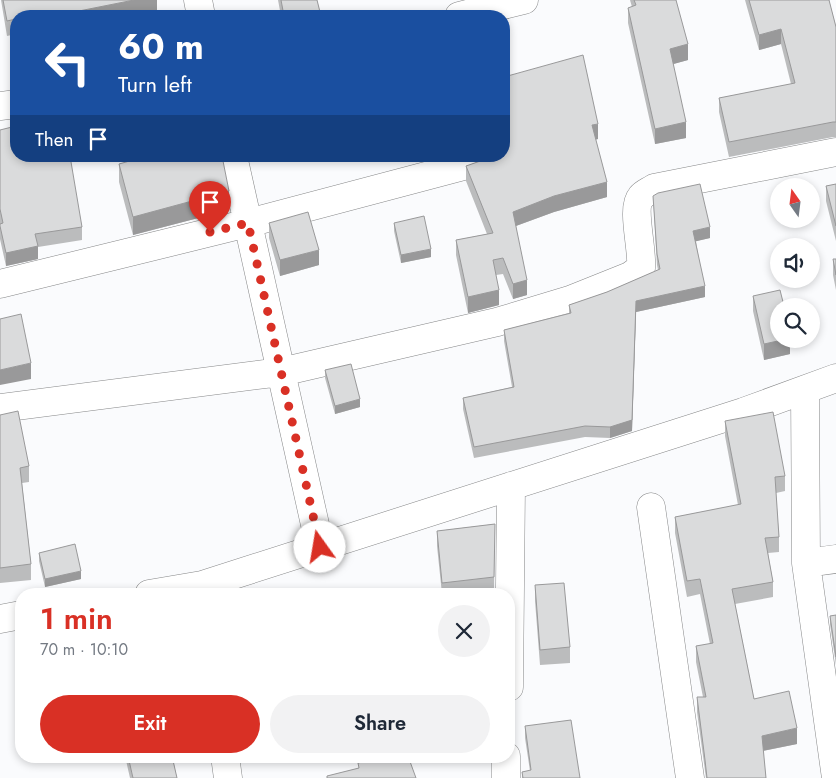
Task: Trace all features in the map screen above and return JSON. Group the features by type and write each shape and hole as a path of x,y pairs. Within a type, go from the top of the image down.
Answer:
{"street":[{"path":"483,10 524,0"},
{"path":"0,408 281,372 498,322 570,300 622,280 640,268 642,258 636,206 642,196 654,188 836,152"},
{"path":"234,162 320,547"},
{"path":"0,284 248,223 475,163"},
{"path":"205,588 320,547 743,412 836,378"},
{"path":"805,390 806,563 836,778"},
{"path":"510,588 511,486"},
{"path":"651,507 690,778"},
{"path":"806,563 836,559"},
{"path":"0,618 15,616"},
{"path":"226,763 228,778"},
{"path":"506,763 506,778"}],"building":[{"path":"3,0 134,0 84,10 10,10 10,20 7,21"},
{"path":"281,0 317,0 320,10 283,10"},
{"path":"634,0 676,0 688,44 670,49 686,122 655,129 628,8 636,5"},
{"path":"749,0 829,0 836,27 836,122 729,142 719,98 795,83 781,29 759,35"},
{"path":"583,55 598,124 592,125 607,182 554,196 513,212 527,280 513,284 503,258 493,260 499,290 468,297 456,240 493,233 466,166 477,162 510,162 510,75"},
{"path":"10,128 10,162 71,162 82,227 35,234 38,246 6,253 0,226 3,223 0,209 0,130"},
{"path":"126,162 223,162 229,191 133,217 119,164"},
{"path":"700,184 710,227 693,231 705,286 636,301 632,420 610,427 585,426 474,447 463,398 514,387 504,330 571,313 569,305 607,292 660,269 657,254 653,196 658,193"},
{"path":"836,184 836,226 826,186"},
{"path":"308,212 319,250 280,260 269,223"},
{"path":"424,216 431,249 401,255 394,223"},
{"path":"833,259 836,259 836,275"},
{"path":"780,290 782,298 770,298 770,343 764,344 753,296"},
{"path":"21,314 31,363 0,370 0,319"},
{"path":"351,364 360,399 335,406 325,370"},
{"path":"18,411 29,466 20,468 31,564 0,568 0,415"},
{"path":"773,412 785,476 775,477 779,537 765,538 773,582 732,589 754,699 789,691 797,728 762,736 766,778 707,778 697,697 706,697 696,646 713,643 700,579 687,581 675,517 741,504 725,421"},
{"path":"495,524 494,577 442,583 437,531"},
{"path":"75,544 81,571 45,579 39,553"},
{"path":"564,583 570,647 540,650 535,585"},
{"path":"836,615 836,657 830,616"},
{"path":"571,720 580,778 523,778 522,772 531,770 525,726"},
{"path":"130,763 174,763 177,778 133,778"},
{"path":"358,763 411,763 416,778 327,778 327,776 359,768"}],"route":[{"path":"210,232 248,223 320,547"}]}
